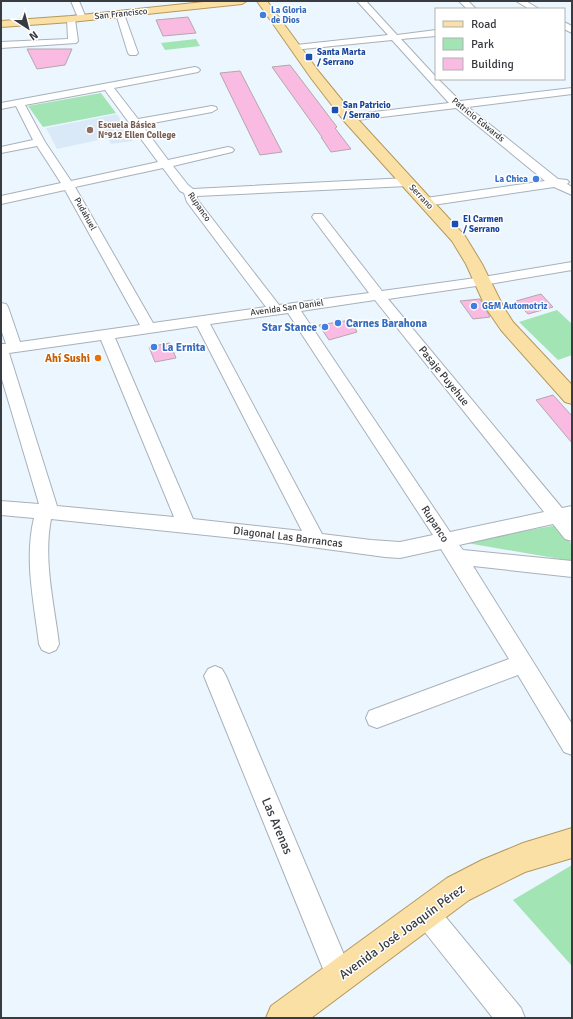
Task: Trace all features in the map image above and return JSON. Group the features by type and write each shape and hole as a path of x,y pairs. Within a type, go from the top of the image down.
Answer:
{"main road":[{"name":"San Francisco","path":"1,24 82,18 242,1"},
{"name":"Serrano","path":"262,1 349,118 459,239 483,281 495,308 507,326 572,396"},
{"name":"Avenida José Joaquín Pérez","path":"284,1018 458,889 492,871 523,858 572,843"}],"street":[{"path":"75,1 82,18"},
{"name":"Patricio Edwards","path":"361,1 454,102 555,183 572,191"},
{"path":"463,1 471,8"},
{"path":"520,1 533,8"},
{"path":"120,14 133,53"},
{"path":"1,45 74,42 71,19"},
{"path":"296,48 435,33"},
{"path":"1,106 194,70"},
{"path":"560,84 571,92"},
{"name":"Rupanco","path":"107,86 184,188 190,192 191,199 275,310"},
{"path":"349,118 571,92"},
{"name":"Pudahuel","path":"19,103 40,142 68,185 148,328"},
{"path":"135,123 212,108"},
{"path":"1,150 40,142"},
{"path":"1,200 228,150"},
{"path":"426,202 572,181"},
{"path":"190,192 202,193 407,182"},
{"name":"Pasaje Puyehue","path":"318,217 379,296 565,515 572,534"},
{"name":"Avenida San Daniel","path":"5,349 106,333 483,281 572,266"},
{"path":"1,307 5,349 47,512 40,527 38,548 49,644"},
{"name":"Rupanco","path":"292,308 457,557 572,744"},
{"path":"201,320 316,540"},
{"path":"106,333 187,526"},
{"name":"Diagonal Las Barrancas","path":"1,508 316,540 384,550 400,550 565,515"},
{"path":"457,557 572,569"},
{"path":"377,718 522,664"},
{"name":"Las Arenas","path":"215,676 340,976"},
{"path":"425,912 511,1018"}],"shaded area":[{"path":"117,114 133,141 111,144 108,138 57,149 46,128"}],"green space":[{"path":"196,39 200,46 165,50 161,43"},
{"path":"101,93 116,113 43,127 28,106"},
{"path":"557,310 572,324 572,355 558,360 519,322"},
{"path":"558,525 572,545 572,561 461,542"},
{"path":"572,865 572,966 513,900"}],"building":[{"path":"188,17 196,33 163,36 156,20"},
{"path":"27,49 72,49 65,65 37,69"},
{"path":"290,65 337,127 335,128 351,149 331,152 272,67"},
{"path":"240,71 282,152 260,155 220,73"},
{"path":"541,294 553,307 528,314 516,301"},
{"path":"480,299 490,317 473,319 460,301"},
{"path":"351,320 357,332 329,340 319,325"},
{"path":"170,343 176,358 155,362 149,347"},
{"path":"553,395 572,416 572,443 536,400"}],"place":[{"name":"La Gloria de Dios","path":"263,15"},
{"name":"Santa Marta / Serrano","path":"309,57"},
{"name":"San Patricio / Serrano","path":"335,110"},
{"name":"Escuela Básica N°912 Ellen College","path":"90,130"},
{"name":"La Chica","path":"536,179"},
{"name":"El Carmen / Serrano","path":"455,224"},
{"name":"G&M Automotriz","path":"474,306"},
{"name":"Carnes Barahona","path":"338,323"},
{"name":"Star Stance","path":"325,327"},
{"name":"La Ernita","path":"154,347"},
{"name":"Ahí Sushi","path":"98,358"}]}
